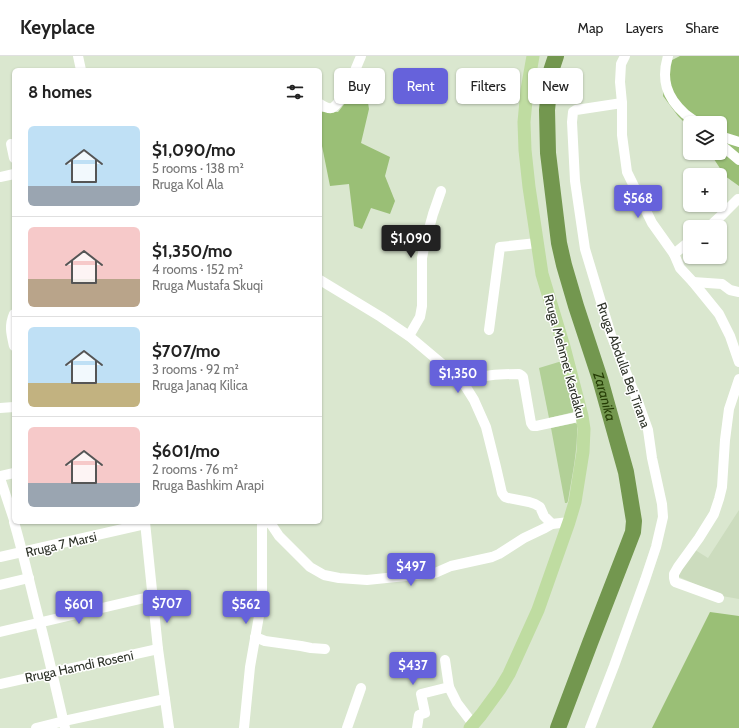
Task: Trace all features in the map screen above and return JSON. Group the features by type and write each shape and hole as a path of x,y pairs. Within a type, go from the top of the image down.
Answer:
{"main road":[{"name":"Rruga Mehmet Kardaku","path":"476,724 509,674 538,610 569,522 574,502 584,429 564,347 542,274 529,187 524,122 527,90 533,56"}],"street":[{"path":"78,56 81,68"},
{"path":"322,105 331,108 343,96 361,56"},
{"path":"625,56 621,64 620,74 622,135 627,172 652,222 674,254 680,268 719,314 730,336 739,362"},
{"path":"668,56 665,66 665,84 673,101 688,116"},
{"name":"Rruga Abdulla Bej Tirana","path":"590,728 614,666 656,547 663,517 662,504 652,458 648,430 611,335 585,250 575,181 572,122 573,112 576,110 622,103"},
{"path":"727,138 739,142"},
{"path":"11,144 12,149"},
{"path":"727,150 739,160"},
{"path":"0,177 12,174"},
{"path":"409,336 420,317 422,306 422,258 429,228 441,191"},
{"path":"717,220 739,199"},
{"path":"489,330 500,247 537,243"},
{"path":"674,254 683,247"},
{"path":"322,281 409,336 446,368 454,373 464,384 474,400 486,427 502,494 505,497 529,502 540,507 544,516 552,524"},
{"path":"693,282 722,284 730,290 739,292"},
{"path":"12,320 10,326 12,336"},
{"path":"464,384 479,377 519,374 523,377 531,423 533,426 582,416"},
{"path":"719,598 675,582 674,574 714,514 719,499 722,487 725,440 730,409 739,379"},
{"path":"0,408 12,407"},
{"path":"12,473 0,477 12,515"},
{"path":"271,524 278,536 310,567 318,572 324,575 339,578 367,580 430,574 456,565 492,557 524,538 552,524 569,522"},
{"path":"15,524 53,672 64,724"},
{"name":"Rruga 7 Marsi","path":"0,557 141,524"},
{"path":"145,524 158,649 169,728"},
{"path":"244,728 250,667 262,592 262,524"},
{"path":"0,585 29,578"},
{"path":"0,632 153,596"},
{"path":"255,638 265,642 311,648 325,648"},
{"name":"Rruga Hamdi Roseni","path":"0,684 158,649"},
{"path":"445,660 449,687 457,703 476,724"},
{"path":"417,728 419,715 425,713 421,694 449,687"},
{"path":"347,728 361,688"},
{"path":"36,728 64,724 165,699"}],"shaded area":[{"path":"739,510 739,599 722,596 677,576 692,548 708,558"}],"green space":[{"path":"680,56 739,56 739,186 727,177 727,168 720,168 715,160 727,160 727,116 683,116 683,121 663,96 668,62"},
{"path":"344,104 368,104 369,109 361,143 390,157 385,176 395,201 390,214 371,208 362,229 354,226 349,184 330,186 322,146 322,112 338,112"},
{"path":"562,361 574,412 549,418 539,368"},
{"path":"575,423 577,424 576,453 568,501 565,503 551,428"},
{"path":"710,612 739,616 739,728 652,728"}],"waterway":[{"name":"Zaranika","path":"556,56 551,71 547,110 548,153 559,243 564,265 600,379 626,472 634,521 633,532 558,728"}]}
